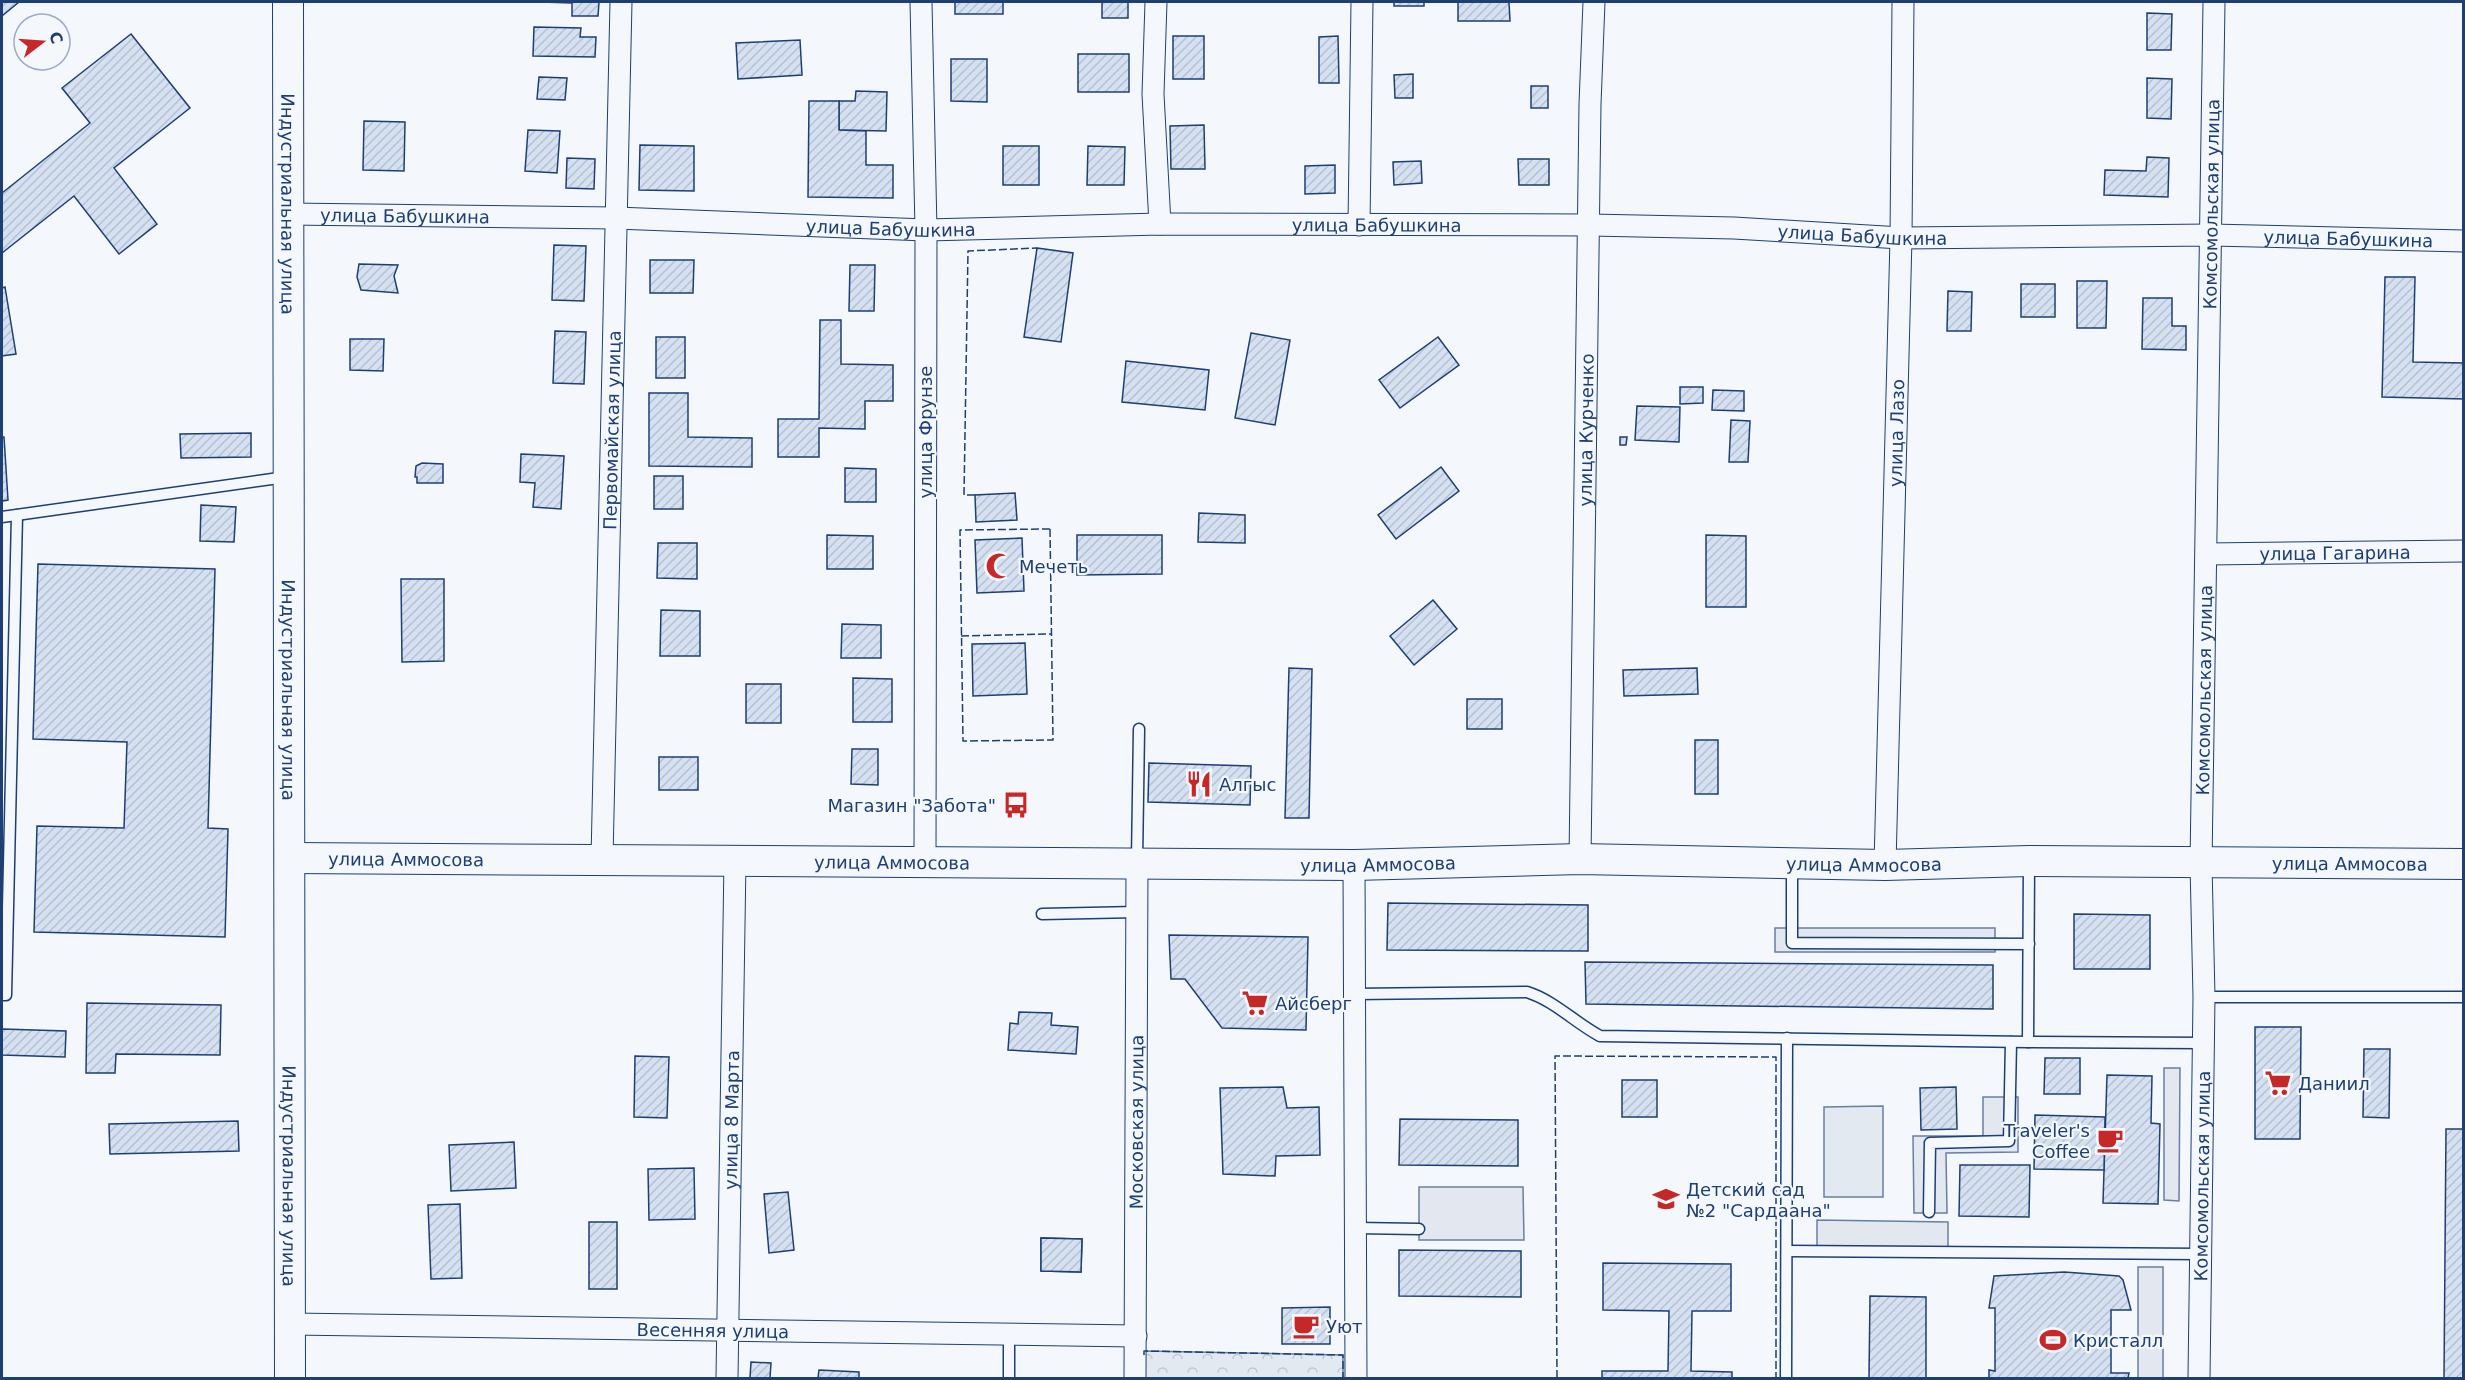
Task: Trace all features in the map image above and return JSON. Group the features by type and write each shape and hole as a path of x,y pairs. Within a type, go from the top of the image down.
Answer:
{"main road":[{"name":"Индустриальная улица","path":"288,2 290,1378"},
{"name":"улица Аммосова","path":"290,858 1354,865 1580,859 1885,864 2029,861 2201,864 2463,864"}],"street":[{"name":"Первомайская улица","path":"602,860 621,2"},
{"name":"улица Фрунзе","path":"921,2 926,230 925,862"},
{"path":"1156,2 1153,94 1160,224"},
{"path":"1359,225 1362,2"},
{"name":"улица Курченко","path":"1580,859 1590,104 1594,2"},
{"name":"улица Лазо","path":"1885,864 1901,238 1903,2"},
{"name":"Комсомольская улица","path":"2199,1378 2204,998 2201,864 2214,2"},
{"name":"улица Бабушкина","path":"289,214 616,218 926,230 1160,224 1590,225 1734,228 1901,238 2211,235 2463,241"},
{"name":"улица Гагарина","path":"2207,554 2463,551"},
{"name":"улица 8 Марта","path":"727,1378 735,860"},
{"name":"Московская улица","path":"1135,1378 1137,864"},
{"path":"1354,865 1356,1378"},
{"name":"Весенняя улица","path":"291,1324 1136,1336"}],"lane":[{"path":"2,517 290,477"},
{"path":"2,995 6,995 17,515"},
{"path":"1137,864 1138,729"},
{"path":"2028,1042 2029,861"},
{"path":"1791,862 1792,943 2029,944"},
{"path":"1042,914 1137,912"},
{"path":"1355,994 1527,992 1544,997 1580,1025 1600,1036 2203,1043"},
{"path":"2204,998 2463,998"},
{"path":"1786,1378 1787,1038"},
{"path":"1929,1212 1930,1143 2009,1141 2011,1042"},
{"path":"1356,1228 1419,1229"},
{"path":"1786,1251 2200,1254"},
{"path":"1009,1335 1009,1378"}],"green space":[{"path":"1883,1106 1883,1197 1824,1197 1824,1107"},
{"path":"1144,1351 1343,1355 1343,1378 1144,1378"}],"shaded area":[{"path":"1775,928 1995,928 1995,952 1775,952"},
{"path":"2164,1068 2180,1068 2179,1201 2164,1200"},
{"path":"1983,1097 2018,1097 2018,1152 1946,1153 1947,1213 1914,1213 1913,1136 1983,1136"},
{"path":"1419,1187 1523,1187 1524,1240 1419,1240"},
{"path":"1817,1220 1948,1222 1948,1249 1817,1247"},
{"path":"2138,1267 2163,1267 2163,1378 2138,1378"}],"building":[{"path":"2,2 19,2 2,16"},
{"path":"541,2 599,2 598,16 572,16 572,3"},
{"path":"955,2 1003,2 1003,14 955,14"},
{"path":"1102,2 1128,2 1128,18 1102,18"},
{"path":"1394,2 1424,2 1424,6 1394,6"},
{"path":"1458,2 1509,2 1510,21 1458,21"},
{"path":"2147,13 2172,14 2171,50 2147,50"},
{"path":"534,27 581,28 580,37 596,37 595,57 533,56"},
{"path":"131,34 190,108 114,168 157,224 119,254 74,196 2,253 2,193 90,123 62,88"},
{"path":"1173,36 1204,36 1204,79 1173,79"},
{"path":"1338,36 1339,83 1319,83 1319,37"},
{"path":"800,40 802,75 738,79 736,43"},
{"path":"1078,54 1129,54 1129,92 1078,92"},
{"path":"951,59 987,59 987,102 951,101"},
{"path":"1413,74 1413,98 1395,98 1394,75"},
{"path":"539,77 567,78 565,100 537,99"},
{"path":"2147,78 2172,79 2171,119 2147,118"},
{"path":"1531,86 1548,86 1548,108 1531,108"},
{"path":"856,91 887,92 886,131 839,130 839,101 855,101"},
{"path":"809,101 839,101 839,130 866,131 866,165 893,165 893,198 808,197"},
{"path":"364,121 405,122 404,171 363,170"},
{"path":"1204,125 1205,169 1171,169 1170,126"},
{"path":"528,130 560,131 557,173 525,171"},
{"path":"640,145 694,146 694,191 639,190"},
{"path":"1003,146 1039,146 1039,185 1003,185"},
{"path":"1088,146 1125,147 1124,185 1087,185"},
{"path":"2147,157 2169,158 2168,197 2104,195 2105,170 2146,171"},
{"path":"567,158 595,159 594,189 566,188"},
{"path":"1518,159 1549,159 1549,185 1519,185"},
{"path":"1421,161 1422,183 1394,185 1393,162"},
{"path":"1335,165 1335,193 1305,194 1305,166"},
{"path":"554,245 586,246 584,301 552,300"},
{"path":"1037,248 1073,253 1061,342 1024,337"},
{"path":"650,260 694,260 693,293 650,293"},
{"path":"359,264 398,265 394,276 398,293 361,290 357,277"},
{"path":"850,265 875,265 874,311 849,311"},
{"path":"2385,277 2415,277 2413,362 2464,363 2464,399 2382,397"},
{"path":"2077,281 2107,281 2106,328 2077,328"},
{"path":"2021,284 2055,284 2055,317 2021,317"},
{"path":"5,287 16,354 2,356 2,288"},
{"path":"1948,291 1972,292 1971,331 1947,331"},
{"path":"2143,298 2172,298 2172,326 2186,326 2186,350 2142,349"},
{"path":"820,320 841,320 841,364 893,365 893,401 865,401 865,429 819,428 819,457 778,457 778,419 819,419"},
{"path":"555,331 586,332 584,384 553,383"},
{"path":"1251,333 1290,340 1275,425 1235,418"},
{"path":"656,337 685,337 685,378 656,378"},
{"path":"1438,337 1459,365 1400,408 1379,380"},
{"path":"350,339 384,339 383,371 350,370"},
{"path":"1126,361 1209,370 1205,410 1122,402"},
{"path":"1680,387 1703,387 1703,403 1680,404"},
{"path":"1713,390 1744,391 1744,411 1712,410"},
{"path":"649,393 688,393 688,437 752,438 752,467 649,466"},
{"path":"1637,406 1680,407 1679,442 1635,440"},
{"path":"1731,420 1750,421 1748,462 1729,462"},
{"path":"251,433 251,457 181,458 180,434"},
{"path":"2,437 4,437 8,500 2,501"},
{"path":"1620,437 1627,437 1626,445 1620,445"},
{"path":"521,454 564,456 561,509 533,507 535,483 520,482"},
{"path":"422,463 443,464 443,483 417,483 416,466"},
{"path":"1441,467 1459,491 1396,539 1378,515"},
{"path":"845,468 876,469 876,502 845,502"},
{"path":"654,476 683,476 683,509 654,509"},
{"path":"1015,493 1017,520 976,522 975,495"},
{"path":"201,505 236,507 234,542 200,541"},
{"path":"1199,513 1245,515 1245,543 1198,542"},
{"path":"827,535 873,536 873,569 827,569"},
{"path":"1077,535 1162,535 1162,574 1077,575"},
{"path":"1706,535 1746,536 1746,607 1706,607"},
{"name":"Мечеть","path":"1022,538 1024,591 977,593 975,540"},
{"path":"658,543 697,543 697,579 657,578"},
{"path":"38,564 215,569 208,828 228,829 225,937 34,932 37,826 124,828 127,742 33,739"},
{"path":"401,579 444,579 444,661 402,662"},
{"path":"1433,600 1457,629 1414,665 1390,636"},
{"path":"661,610 700,611 700,656 660,656"},
{"path":"842,624 881,625 881,658 841,658"},
{"path":"1025,643 1027,694 973,696 972,644"},
{"path":"1289,668 1312,669 1309,818 1285,818"},
{"path":"1697,668 1698,694 1624,696 1623,670"},
{"path":"853,678 892,679 892,722 853,722"},
{"path":"746,684 781,684 781,723 746,723"},
{"path":"1467,699 1502,699 1502,729 1467,729"},
{"path":"1695,740 1718,740 1718,794 1695,794"},
{"path":"852,749 878,749 878,785 851,784"},
{"path":"659,757 698,757 698,790 659,790"},
{"name":"Алгыс","path":"1149,763 1251,766 1250,805 1148,802"},
{"path":"1388,903 1588,905 1588,951 1387,950"},
{"path":"2074,914 2150,915 2150,969 2074,969"},
{"name":"Айсберг","path":"1169,935 1308,937 1306,1030 1222,1028 1185,979 1171,979"},
{"path":"1585,962 1993,965 1993,1009 1586,1004"},
{"path":"87,1003 221,1005 220,1055 116,1054 115,1073 86,1073"},
{"path":"1019,1012 1052,1013 1051,1025 1078,1027 1076,1054 1008,1050 1010,1023 1018,1024"},
{"name":"Даниил","path":"2255,1027 2301,1027 2300,1139 2255,1139"},
{"path":"2,1029 66,1031 65,1057 2,1055"},
{"path":"2364,1049 2390,1049 2389,1118 2363,1117"},
{"path":"635,1056 669,1057 667,1118 634,1117"},
{"path":"2045,1058 2080,1058 2080,1094 2044,1094"},
{"path":"2107,1075 2152,1076 2151,1123 2160,1124 2158,1204 2103,1203"},
{"path":"1622,1080 1657,1080 1657,1117 1622,1117"},
{"path":"1283,1087 1287,1108 1319,1107 1320,1155 1276,1156 1275,1176 1223,1174 1220,1088"},
{"path":"1956,1087 1957,1129 1921,1130 1920,1088"},
{"path":"2035,1115 2105,1117 2104,1170 2034,1169"},
{"path":"1400,1119 1518,1120 1518,1166 1399,1165"},
{"path":"238,1121 239,1151 110,1154 109,1124"},
{"path":"2446,1129 2464,1129 2464,1378 2444,1378"},
{"path":"514,1142 516,1188 451,1191 449,1145"},
{"path":"1960,1165 2030,1165 2029,1217 1959,1216"},
{"path":"694,1168 695,1219 649,1220 648,1169"},
{"path":"788,1192 794,1250 769,1253 764,1194"},
{"path":"460,1204 462,1278 431,1279 428,1205"},
{"path":"589,1222 617,1222 617,1289 589,1289"},
{"path":"1041,1238 1082,1239 1081,1272 1041,1271"},
{"path":"1041,1238 1082,1239 1081,1272 1041,1271"},
{"path":"1399,1250 1521,1251 1521,1297 1399,1296"},
{"path":"1603,1263 1731,1264 1731,1311 1692,1311 1691,1371 1732,1372 1732,1378 1602,1378 1602,1371 1668,1371 1669,1311 1603,1310"},
{"name":"Кристалл","path":"2064,1272 2119,1276 2123,1280 2131,1310 2111,1310 2111,1373 2129,1373 2128,1378 1989,1378 1989,1370 1995,1371 1995,1308 1989,1308 1994,1276"},
{"path":"1870,1296 1926,1297 1926,1378 1869,1378"},
{"name":"Уют","path":"1330,1307 1330,1344 1282,1344 1282,1308"},
{"path":"751,1362 771,1363 770,1378 750,1378"},
{"path":"819,1370 859,1372 859,1378 818,1378"}],"fence":[{"path":"975,495 964,495 968,251 1037,248"},
{"path":"1050,529 1053,740 963,741 960,530 1050,529"},
{"path":"961,636 1051,634"},
{"path":"1557,1378 1555,1056 1776,1057 1776,1378"},
{"path":"1144,1355 1144,1351 1343,1355 1343,1378"}],"place":[{"name":"Мечеть","path":"999,566"},
{"name":"Алгыс","path":"1199,784"},
{"name":"Магазин \"Забота\"","path":"1016,805"},
{"name":"Айсберг","path":"1255,1003"},
{"name":"Даниил","path":"2278,1083"},
{"name":"Traveler's Coffee","path":"2110,1140"},
{"name":"Детский сад №2 \"Сардаана\"","path":"1666,1199"},
{"name":"Уют","path":"1306,1326"},
{"name":"Кристалл","path":"2053,1340"}]}
